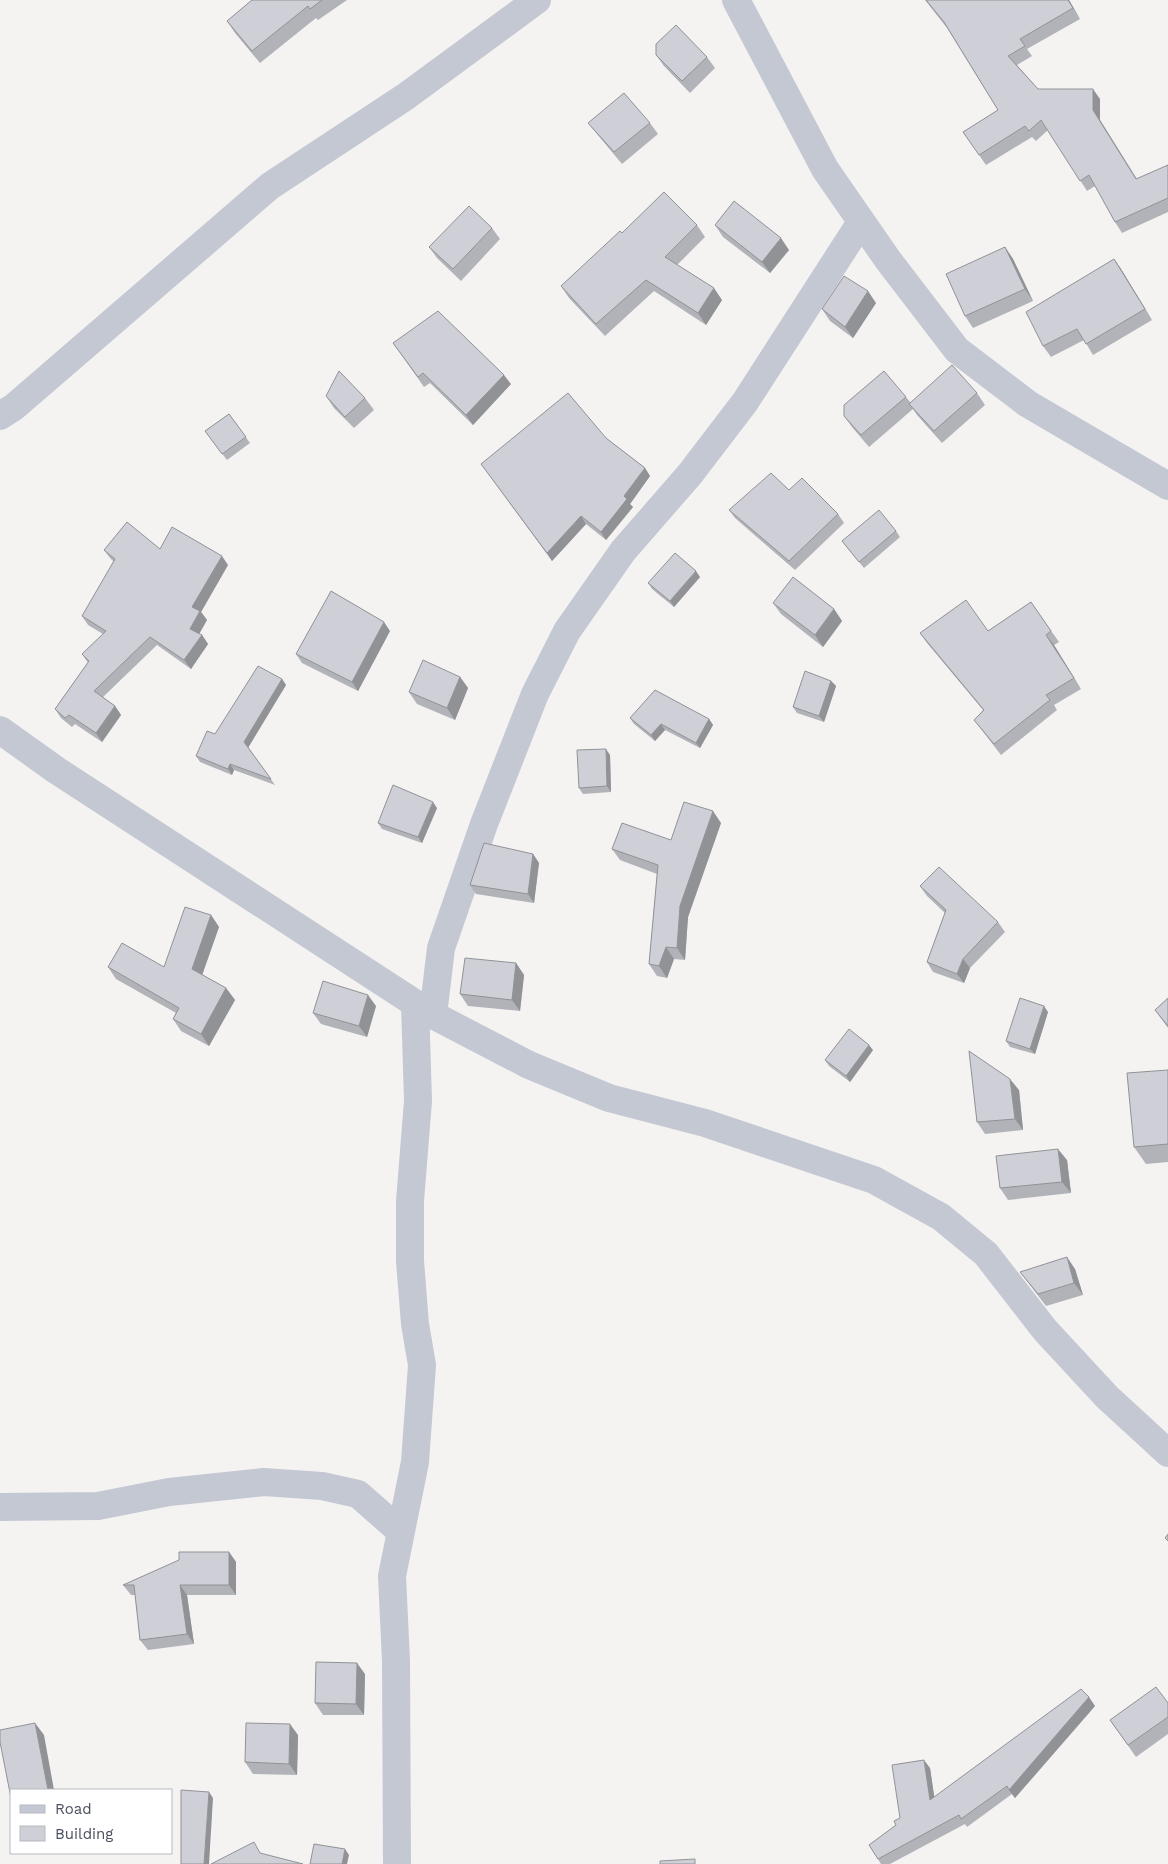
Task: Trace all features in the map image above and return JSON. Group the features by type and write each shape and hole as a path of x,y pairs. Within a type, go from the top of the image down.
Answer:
{"street":[{"path":"0,416 14,407 270,186 405,97 536,0"},
{"path":"736,0 825,169 861,222 957,350 1028,404 1168,486"},
{"path":"397,1864 396,1661 392,1576 415,1462 422,1365 415,1324 410,1261 410,1201 424,1010 441,948 484,824 535,694 567,631 623,550 690,474 745,402 861,222"},
{"path":"0,730 56,770 424,1010 529,1065 608,1098 705,1123 874,1180 941,1217 986,1254 1058,1343 1107,1397 1168,1453"},
{"path":"0,1507 98,1506 169,1492 264,1482 322,1486 358,1494 400,1531"}],"building":[{"path":"252,0 322,0 310,9 308,6 252,51 227,21"},
{"path":"926,0 1068,0 1073,8 1020,39 1025,46 1008,56 1038,89 1093,89 1093,110 1136,179 1168,165 1168,198 1115,222 1089,175 1080,181 1041,120 1029,131 1025,126 979,155 963,132 998,110 944,22"},
{"path":"676,25 707,57 682,81 656,55 656,44"},
{"path":"624,93 650,123 614,152 588,123"},
{"path":"664,192 697,225 665,257 714,288 698,313 646,280 596,324 561,286 620,231 622,233"},
{"path":"734,201 781,238 762,262 715,225"},
{"path":"469,206 492,228 453,269 429,247"},
{"path":"1005,247 1025,289 965,316 946,274"},
{"path":"1114,259 1145,309 1086,344 1077,329 1043,346 1026,312"},
{"path":"844,276 868,291 845,327 822,309"},
{"path":"438,311 504,375 466,415 423,373 418,377 393,343"},
{"path":"952,365 977,393 934,431 909,404"},
{"path":"339,371 365,398 345,417 326,396"},
{"path":"884,371 906,397 861,435 844,416 844,405"},
{"path":"568,393 606,438 645,468 624,496 627,499 601,532 581,516 547,553 481,464"},
{"path":"229,414 246,437 222,454 205,431"},
{"path":"771,473 789,490 802,478 838,514 789,561 729,510"},
{"path":"879,510 896,531 859,562 842,541"},
{"path":"127,522 160,549 172,527 222,556 192,607 200,611 190,629 202,635 184,660 150,637 94,691 115,706 96,733 69,715 65,718 55,709 89,661 82,654 106,631 82,616 115,559 104,550"},
{"path":"675,553 696,571 670,601 648,583"},
{"path":"793,577 834,609 815,635 773,603"},
{"path":"331,591 384,622 352,682 296,654"},
{"path":"966,600 988,631 1031,602 1051,631 1046,635 1074,678 1046,695 1050,700 994,744 974,720 984,710 920,633"},
{"path":"423,660 460,677 447,708 409,692"},
{"path":"258,666 282,679 244,742 271,779 230,764 228,769 196,756 207,731 215,734"},
{"path":"805,671 831,681 819,716 793,707"},
{"path":"655,690 709,719 696,743 661,724 651,735 630,718"},
{"path":"606,749 607,786 579,788 577,750"},
{"path":"393,785 433,802 418,837 378,823"},
{"path":"684,802 713,811 680,906 677,948 666,947 659,966 649,964 658,865 612,849 622,823 671,840"},
{"path":"484,843 533,854 528,894 470,885"},
{"path":"939,867 998,922 963,959 957,974 927,962 946,910 920,886"},
{"path":"185,907 211,915 192,969 226,988 201,1034 173,1019 179,1008 108,967 122,943 164,967"},
{"path":"465,958 516,963 512,1000 460,994"},
{"path":"323,981 368,995 359,1026 313,1013"},
{"path":"1020,998 1044,1006 1030,1049 1006,1041"},
{"path":"1168,998 1168,1026 1155,1010"},
{"path":"849,1029 869,1045 846,1076 825,1060"},
{"path":"969,1051 1010,1079 1015,1119 977,1122"},
{"path":"1168,1070 1168,1144 1134,1147 1127,1073"},
{"path":"1058,1149 1062,1182 1000,1188 996,1156"},
{"path":"1067,1257 1074,1283 1038,1294 1020,1272"},
{"path":"179,1552 229,1552 229,1585 180,1585 187,1634 140,1640 134,1585 123,1585 179,1560"},
{"path":"316,1662 357,1663 356,1704 315,1703"},
{"path":"1156,1687 1168,1703 1168,1717 1128,1745 1110,1720"},
{"path":"1081,1689 1089,1697 1009,1790 1007,1786 961,1819 959,1815 878,1859 869,1845 896,1825 894,1821 900,1818 892,1765 924,1760 930,1800"},
{"path":"35,1723 48,1789 10,1789 10,1793 0,1742 0,1730"},
{"path":"246,1723 290,1724 289,1764 245,1762"},
{"path":"181,1790 209,1792 204,1864 181,1864"},
{"path":"254,1842 260,1853 303,1864 211,1864"},
{"path":"314,1844 345,1849 342,1864 310,1864"},
{"path":"695,1859 695,1864 660,1864 660,1861"}]}
